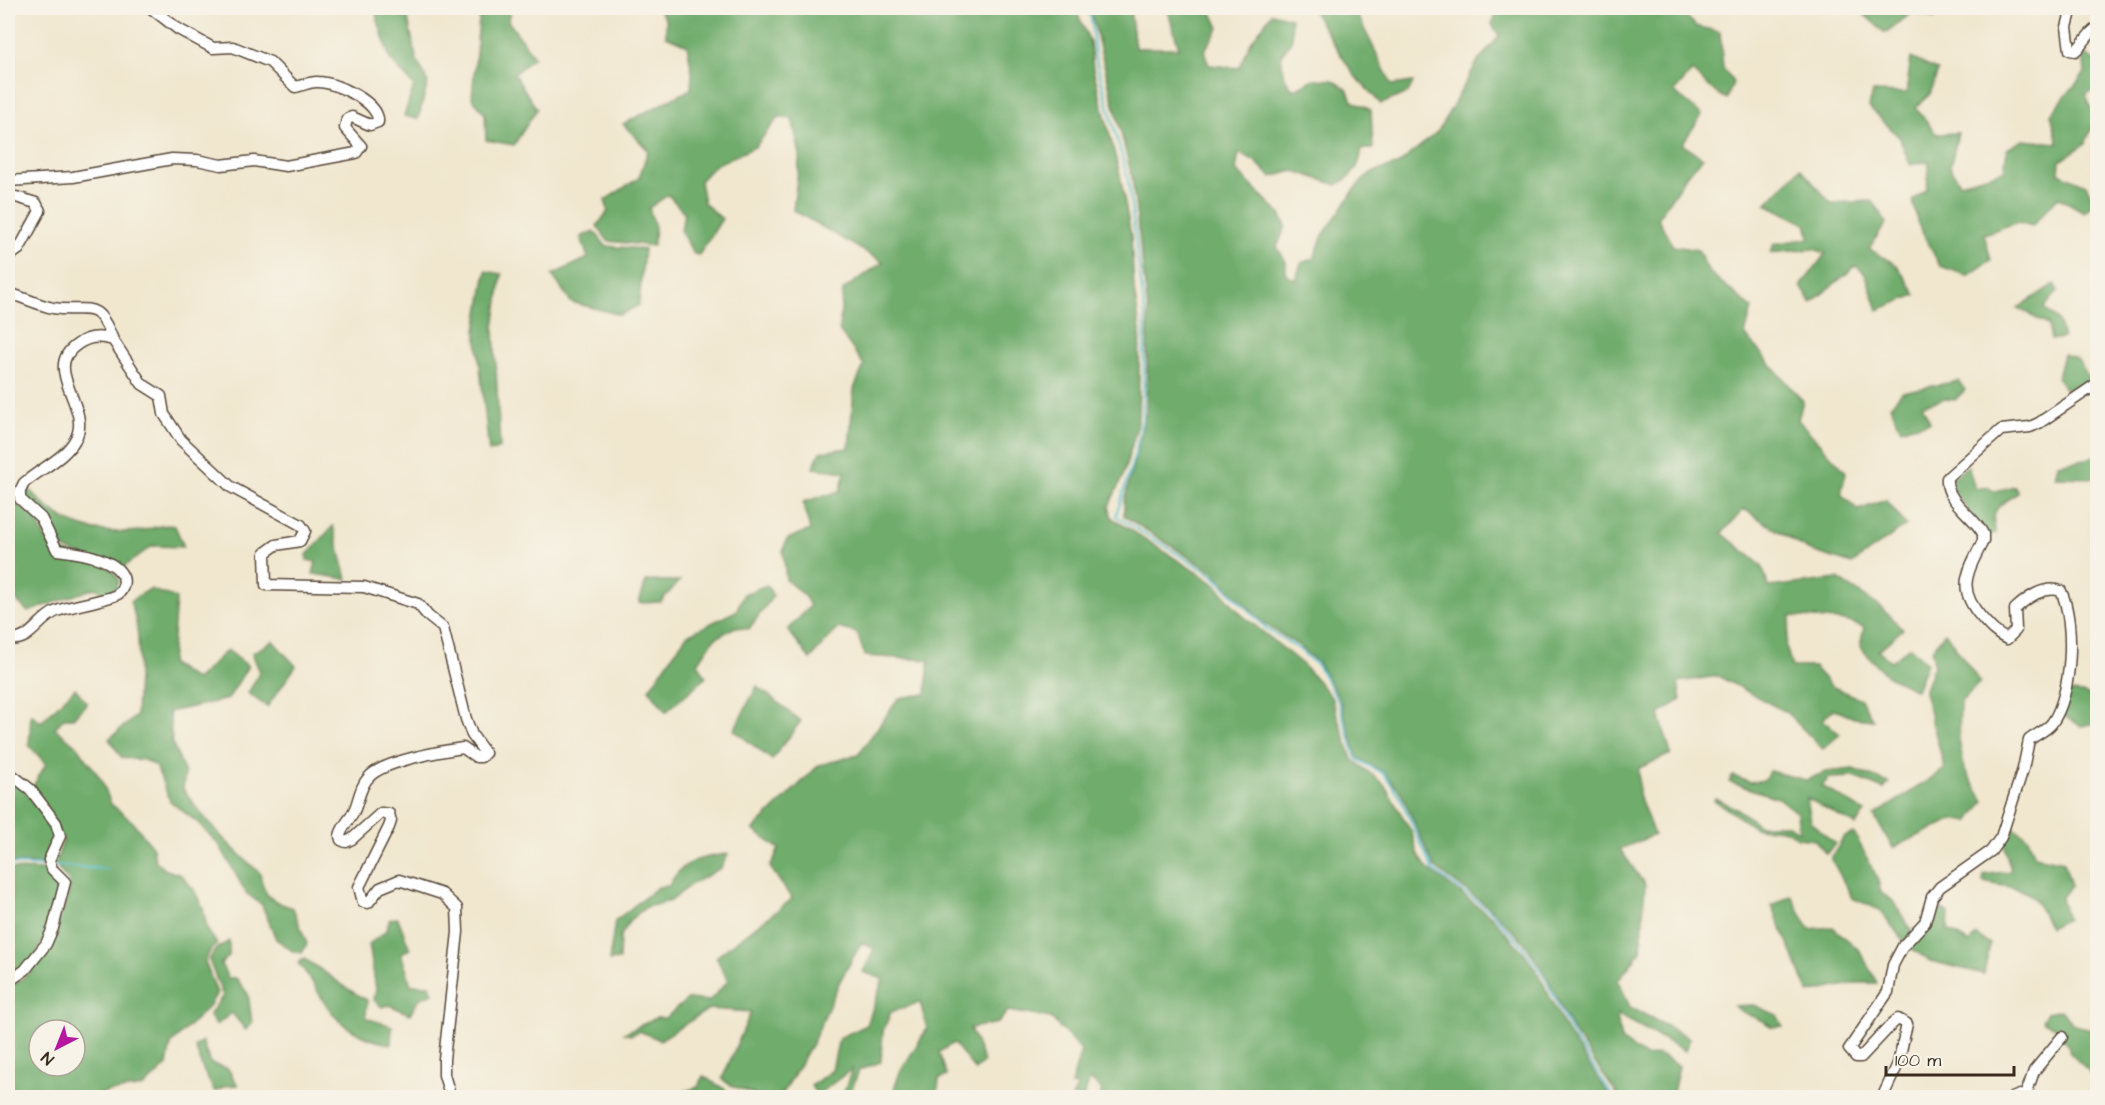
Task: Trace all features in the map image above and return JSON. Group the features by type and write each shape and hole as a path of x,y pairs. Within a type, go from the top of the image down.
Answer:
{"street":[{"path":"8,181 73,177 172,159 197,160 221,165 243,161 275,167 300,164 360,150 359,141 345,128 347,119 358,118 370,125 378,122 378,116 371,105 352,92 319,81 295,87 270,62 233,47 213,48 177,29 151,8"},
{"path":"2072,8 2067,27 2070,50 2075,51 2080,47 2088,34 2097,27"},
{"path":"8,198 16,197 36,203 40,211 19,249 8,257"},
{"path":"8,293 50,307 79,307 97,312 142,384 161,396 164,414 190,448 231,487 301,525 305,531 300,541 276,544 265,553 266,585 319,588 351,586 383,592 418,604 443,628 466,719 472,735 485,753 481,757 476,757 463,748 448,750 421,755 376,770 364,784 354,813 341,830 340,836 341,840 346,842 381,813 389,814 391,821 389,827 358,887 363,902 368,903 380,888 399,880 442,894 457,908 458,932 444,1059 444,1075 451,1098"},
{"path":"8,639 18,641 52,613 80,603 108,598 118,594 124,585 123,577 117,569 106,563 85,554 57,550 52,546 41,518 20,499 20,491 32,476 64,453 77,437 76,413 63,366 66,354 84,340 94,337 113,340"},
{"path":"1882,1098 1898,1064 1907,1024 1898,1019 1862,1057 1856,1057 1848,1049 1888,992 1893,965 1903,946 1925,922 1932,897 1940,887 1990,851 2001,837 2023,769 2029,740 2053,722 2064,692 2068,670 2070,643 2068,614 2061,591 2054,588 2025,600 2015,609 2016,630 2007,639 1998,635 1969,603 1965,593 1966,585 1983,541 1983,534 1957,503 1949,489 1947,478 2001,430 2030,427 2039,423 2097,382"},
{"path":"8,772 30,789 56,823 60,836 49,860 52,869 65,882 53,928 46,944 25,970 8,982"},
{"path":"2012,1098 2025,1097 2034,1071 2062,1037"}],"green space":[{"path":"1633,6 1651,11 1655,8 1683,8 1681,11 1696,26 1720,32 1723,68 1733,82 1727,99 1716,93 1692,71 1674,92 1702,115 1682,144 1703,158 1688,173 1658,218 1673,246 1698,250 1709,272 1752,308 1745,335 1803,401 1798,420 1846,472 1841,494 1858,510 1886,500 1906,525 1852,564 1808,550 1744,509 1722,533 1762,566 1769,587 1838,579 1879,606 1903,629 1878,651 1891,661 1910,647 1927,663 1916,690 1886,675 1860,647 1864,627 1846,621 1791,616 1786,646 1792,667 1814,667 1831,686 1861,699 1873,720 1854,718 1833,709 1822,720 1840,734 1823,749 1786,712 1718,676 1678,682 1681,700 1659,714 1671,754 1639,768 1639,795 1654,835 1620,849 1645,885 1641,951 1618,980 1630,1007 1690,1038 1685,1051 1617,1014 1621,1040 1646,1057 1658,1054 1679,1066 1672,1097 1619,1097 1572,1030 1547,977 1524,942 1490,908 1434,867 1401,793 1383,772 1357,757 1339,698 1318,663 1298,645 1266,625 1214,573 1124,516 1124,501 1146,412 1148,311 1132,177 1090,8 1130,8 1135,48 1179,48 1169,8 1210,8 1219,28 1204,51 1209,65 1239,68 1251,42 1272,13 1291,18 1292,39 1281,56 1284,77 1293,90 1314,79 1333,80 1347,89 1352,101 1371,110 1373,149 1362,149 1355,170 1337,185 1294,171 1271,177 1255,161 1239,153 1236,170 1279,213 1286,226 1277,247 1286,262 1286,275 1296,280 1301,263 1314,258 1323,235 1357,186 1371,173 1399,164 1438,131 1478,61 1499,37 1492,24 1498,8 1613,8 1615,10"},
{"path":"374,8 422,8 407,14 416,58 428,82 418,119 404,116 414,86 390,59"},
{"path":"480,8 510,8 508,21 534,57 514,74 537,109 514,145 486,140 485,114 472,98"},
{"path":"658,8 1075,8 1090,42 1093,69 1120,175 1131,236 1134,288 1140,330 1138,424 1123,476 1109,506 1112,518 1215,584 1241,614 1302,664 1316,679 1331,697 1352,759 1384,784 1412,833 1417,853 1428,869 1492,917 1525,954 1539,975 1568,1034 1611,1097 1101,1098 1101,1088 1090,1080 1083,1097 1072,1097 1078,1086 1071,1085 1081,1050 1051,1018 1008,1011 998,1023 970,1028 984,1062 975,1070 954,1043 939,1052 947,1076 939,1079 937,1097 891,1097 900,1072 927,1029 920,1002 891,1012 883,1031 881,1062 859,1070 849,1097 842,1097 852,1069 817,1095 811,1086 832,1070 839,1038 867,1025 883,979 863,972 874,949 862,942 840,981 813,1042 782,1095 758,1097 722,1079 751,1012 709,1009 660,1040 639,1031 631,1035 624,1033 656,1018 665,1018 688,999 709,1001 728,981 716,957 792,899 770,867 779,849 753,830 819,765 858,755 899,698 926,694 929,660 865,656 857,633 838,628 810,659 788,630 810,606 804,595 786,580 783,550 787,539 810,530 803,502 840,491 845,472 813,468 820,452 849,448 854,389 864,365 839,330 843,290 883,262 793,210 800,154 792,119 779,117 755,147 715,165 700,181 704,203 722,219 699,255 694,254 681,232 684,212 668,195 649,208 655,227 653,246 608,241 597,226 608,211 605,200 639,178 648,150 623,124 691,89 692,72 687,45 666,36 666,20"},
{"path":"1311,8 1354,8 1392,85 1413,82 1408,93 1381,104 1354,75"},
{"path":"1857,8 1949,8 1934,18 1913,12 1885,33"},
{"path":"2083,52 2097,62 2097,88 2086,94 2095,120 2085,144 2060,161 2059,173 2086,185 2095,203 2084,212 2058,197 2032,226 2018,222 1984,234 1991,260 1968,276 1940,266 1918,224 1913,200 1927,189 1929,161 1910,165 1900,138 1869,107 1873,92 1906,93 1911,58 1938,71 1930,94 1916,107 1936,134 1958,133 1950,167 1960,183 2004,171 2007,149 2023,140 2058,143 2051,114 2085,73"},
{"path":"1800,168 1831,203 1873,201 1886,223 1869,249 1897,265 1916,295 1878,310 1866,275 1856,266 1811,303 1801,286 1826,253 1813,249 1771,253 1774,244 1810,238 1806,224 1766,204"},
{"path":"594,231 606,246 644,249 639,305 620,315 571,302 552,275 588,258 581,237"},
{"path":"486,271 502,274 494,328 500,448 489,452 476,330"},
{"path":"2054,284 2058,291 2044,308 2058,320 2063,338 2051,340 2048,325 2018,308"},
{"path":"2063,354 2077,359 2090,379 2067,391 2057,378"},
{"path":"1958,381 1965,390 1955,400 1944,399 1922,405 1930,422 1901,429 1890,406 1902,392"},
{"path":"2097,453 2097,478 2055,477 2058,464 2092,458"},
{"path":"1968,466 1975,489 1988,487 1995,492 2014,486 2018,493 1997,509 1994,519 1996,533 1987,535 1951,487 1950,480"},
{"path":"27,487 51,510 76,525 90,529 121,532 166,525 175,526 184,547 152,546 121,569 57,546 23,497"},
{"path":"8,498 34,516 51,549 99,562 114,573 119,580 116,589 107,594 95,588 28,612 8,592"},
{"path":"333,526 347,579 313,574 316,562 307,560 307,555"},
{"path":"646,581 680,581 660,602 639,603"},
{"path":"767,585 773,596 749,629 735,627 714,639 698,663 706,677 666,712 649,689 687,635 736,611 744,594"},
{"path":"150,589 176,598 171,664 196,680 227,650 248,666 228,699 169,712 172,742 185,773 183,789 191,801 219,834 260,873 263,888 269,897 293,908 307,944 302,953 294,952 276,939 262,905 246,893 220,846 197,822 170,801 156,766 144,760 122,758 109,739 136,716 138,643 130,601"},
{"path":"1945,632 1980,682 1960,703 1959,739 1964,769 1984,801 1969,822 1953,819 1893,848 1874,816 1945,769 1924,692 1934,665 1932,650"},
{"path":"273,641 296,666 267,707 248,693 260,672 252,653"},
{"path":"757,686 801,721 772,760 734,730"},
{"path":"75,688 87,703 73,718 64,718 55,728 78,747 101,779 111,804 133,822 153,848 155,860 164,869 181,875 194,890 203,908 207,929 217,944 211,949 205,962 217,993 210,1005 171,1044 167,1065 144,1087 108,1092 94,1097 8,1098 8,988 31,970 48,947 69,892 69,882 55,864 63,841 33,786 46,764 29,745 31,714 41,722"},
{"path":"2067,692 2084,693 2097,700 2097,723 2081,726 2060,714"},
{"path":"1853,769 1889,783 1884,789 1854,777 1829,778 1822,786 1865,812 1856,825 1807,798 1811,822 1835,844 1826,854 1815,840 1798,838 1786,830 1755,828 1714,800 1715,798 1732,806 1758,825 1788,825 1799,831 1797,813 1778,798 1729,782 1733,776 1749,782 1765,780 1769,771 1806,780 1826,772"},
{"path":"8,777 24,789 36,803 57,835 47,864 8,863"},
{"path":"2009,824 2028,838 2035,856 2064,862 2071,886 2061,898 2067,919 2049,928 2037,904 2026,892 1983,882 1984,875 2011,871 2004,845"},
{"path":"1854,833 1878,879 1881,893 1892,900 1914,934 1904,942 1880,910 1852,898 1831,858 1844,837"},
{"path":"728,854 721,868 690,885 671,901 646,907 630,920 620,937 619,960 609,961 615,921 658,887 669,886 686,865 693,861"},
{"path":"8,869 49,870 62,883 50,927 35,956 8,980"},
{"path":"1791,895 1809,929 1833,927 1860,951 1877,983 1856,983 1809,993 1772,906"},
{"path":"1934,905 1949,914 1948,930 1969,943 1976,935 1990,944 1984,974 1930,961 1909,947 1921,935"},
{"path":"398,918 410,949 401,953 411,985 430,985 433,993 419,999 410,1014 389,1005 382,1007 374,1000 376,989 369,944 385,932 390,919"},
{"path":"229,941 229,956 221,964 228,978 236,978 248,994 252,1023 246,1030 232,1013 216,1025 209,1015 223,996 209,960 215,950"},
{"path":"304,959 367,1000 366,1018 392,1026 391,1044 357,1033 335,1017 298,963"},
{"path":"1754,1005 1777,1015 1783,1026 1772,1027 1734,1006"},
{"path":"2061,1010 2074,1025 2097,1030 2097,1097 2093,1092 2094,1076 2070,1053 2068,1044 2057,1028 2042,1020 2047,1013"},
{"path":"202,1041 210,1063 228,1069 238,1085 225,1086 215,1092 203,1070 195,1047"},
{"path":"703,1076 726,1090 726,1097 684,1097 685,1091 698,1087"}],"waterway":[{"path":"1085,8 1091,18 1095,57 1128,179 1145,315 1143,417 1135,454 1116,516 1214,576 1267,629 1299,649 1318,666 1338,701 1356,759 1384,774 1400,797 1433,870 1490,911 1522,945 1545,978 1571,1033 1614,1098"},
{"path":"8,864 46,866"},
{"path":"55,866 109,869"}]}
